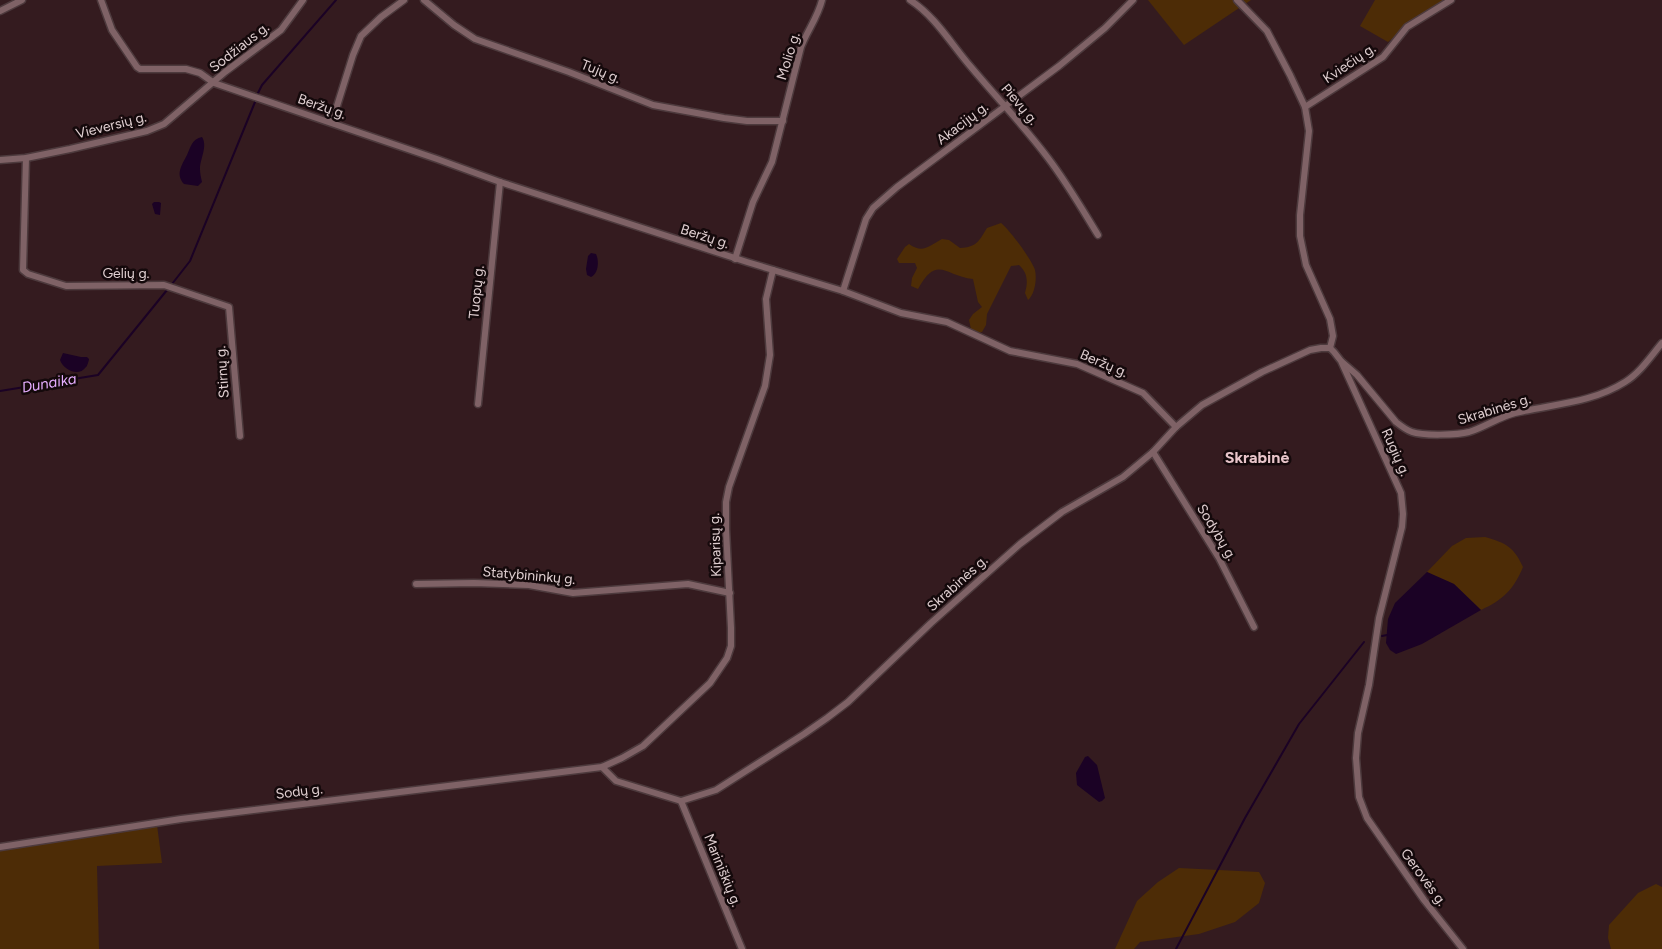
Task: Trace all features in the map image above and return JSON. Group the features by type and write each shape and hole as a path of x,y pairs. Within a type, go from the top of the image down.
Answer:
{"street":[{"path":"0,11 22,0"},
{"name":"Sodžiaus g.","path":"101,0 112,30 137,68 147,70 186,69 200,73 214,83 233,66 281,30 304,0"},
{"path":"330,122 361,36 381,17 404,0"},
{"name":"Tujų g.","path":"424,0 454,25 475,39 569,72 653,105 747,121 783,121"},
{"name":"Molio g.","path":"735,259 753,202 772,162 801,47 820,10 822,0"},
{"name":"Pievų g.","path":"910,0 926,11 938,24 972,69 1006,106 1059,173 1098,235"},
{"name":"Akacijų g.","path":"843,291 866,219 873,208 897,187 1059,66 1105,28 1133,0"},
{"path":"1237,0 1267,31 1305,107 1308,131 1300,215 1300,236 1306,265 1330,319 1333,336 1330,348"},
{"name":"Kviečių g.","path":"1305,107 1383,57 1407,27 1451,0"},
{"name":"Beržų g.","path":"214,83 500,182 735,259 843,291 900,313 947,322 1010,351 1077,364 1143,393 1176,427"},
{"name":"Vieversių g.","path":"0,160 26,158 147,131 164,124 214,83"},
{"name":"Gėlių g.","path":"26,158 23,270 28,274 66,286 164,285 230,307"},
{"name":"Tuopų g.","path":"478,404 500,182"},
{"name":"Kiparisų g.","path":"602,767 643,746 710,683 724,664 731,646 726,502 729,487 765,386 770,355 766,299 774,270"},
{"name":"Stirnų g.","path":"230,307 240,436"},
{"name":"Skrabinės g.","path":"1341,361 1357,375 1396,422 1404,428 1414,433 1451,434 1468,432 1515,413 1575,402 1616,387 1627,381 1662,343"},
{"name":"Rugių g.","path":"1330,348 1341,361 1401,493 1403,514 1402,526 1378,618 1369,685 1358,733 1356,758 1359,797 1367,818"},
{"name":"Skrabinės g.","path":"681,800 716,790 827,718 848,702 931,623 1020,544 1062,512 1123,477 1153,452 1176,427 1202,405 1246,380 1310,350 1330,348"},
{"name":"Sodybų g.","path":"1153,452 1220,558 1254,627"},
{"name":"Statybininkų g.","path":"416,584 474,583 529,585 572,593 688,584 730,593"},
{"path":"602,767 616,781 681,800"},
{"name":"Sodų g.","path":"0,847 181,819 602,767"},
{"name":"Mariniškių g.","path":"681,800 742,949"},
{"name":"Gerovės g.","path":"1367,818 1424,900 1463,949"}],"shaded area":[{"path":"1148,0 1251,0 1184,45"},
{"path":"1375,0 1444,0 1427,10 1388,42 1360,26"},
{"path":"202,137 204,148 200,169 202,182 198,186 184,184 180,177 181,166 192,143"},
{"path":"154,202 161,203 160,215 155,214 152,204"},
{"path":"1001,223 1030,259 1035,270 1036,282 1028,300 1025,293 1026,274 1019,265 1011,266 987,314 986,325 982,332 977,333 971,329 969,320 982,307 978,302 973,279 936,270 925,278 918,289 911,286 912,278 917,268 915,263 899,263 897,259 909,244 922,249 942,239 949,240 960,248 974,245 987,228"},
{"path":"591,253 596,254 598,263 596,273 591,277 587,275 586,269 588,256"},
{"path":"63,353 87,357 89,359 87,366 79,372 67,369 60,360"},
{"path":"1485,537 1499,541 1513,550 1523,567 1512,588 1502,598 1481,610 1454,584 1427,572 1452,546 1466,538"},
{"path":"1427,572 1454,584 1481,610 1422,644 1396,654 1390,650 1386,643 1388,619 1395,603"},
{"path":"1088,756 1097,765 1105,798 1099,802 1077,785 1076,773 1085,757"},
{"path":"157,825 162,863 97,866 99,949 0,949 0,850"},
{"path":"1179,868 1259,872 1265,883 1259,903 1235,922 1199,934 1140,942 1134,949 1115,949 1137,901 1158,882"},
{"path":"1656,884 1662,887 1662,949 1611,949 1608,938 1609,925 1638,893"}],"waterway":[{"path":"258,93 262,85 336,0"},
{"path":"172,284 190,261 255,102"},
{"name":"Dunaika","path":"0,391 98,375 167,290"},
{"path":"1382,636 1387,635"},
{"path":"1176,949 1245,818 1299,724 1364,642"}],"district":[{"name":"Skrabinė","path":"1257,457"}]}
